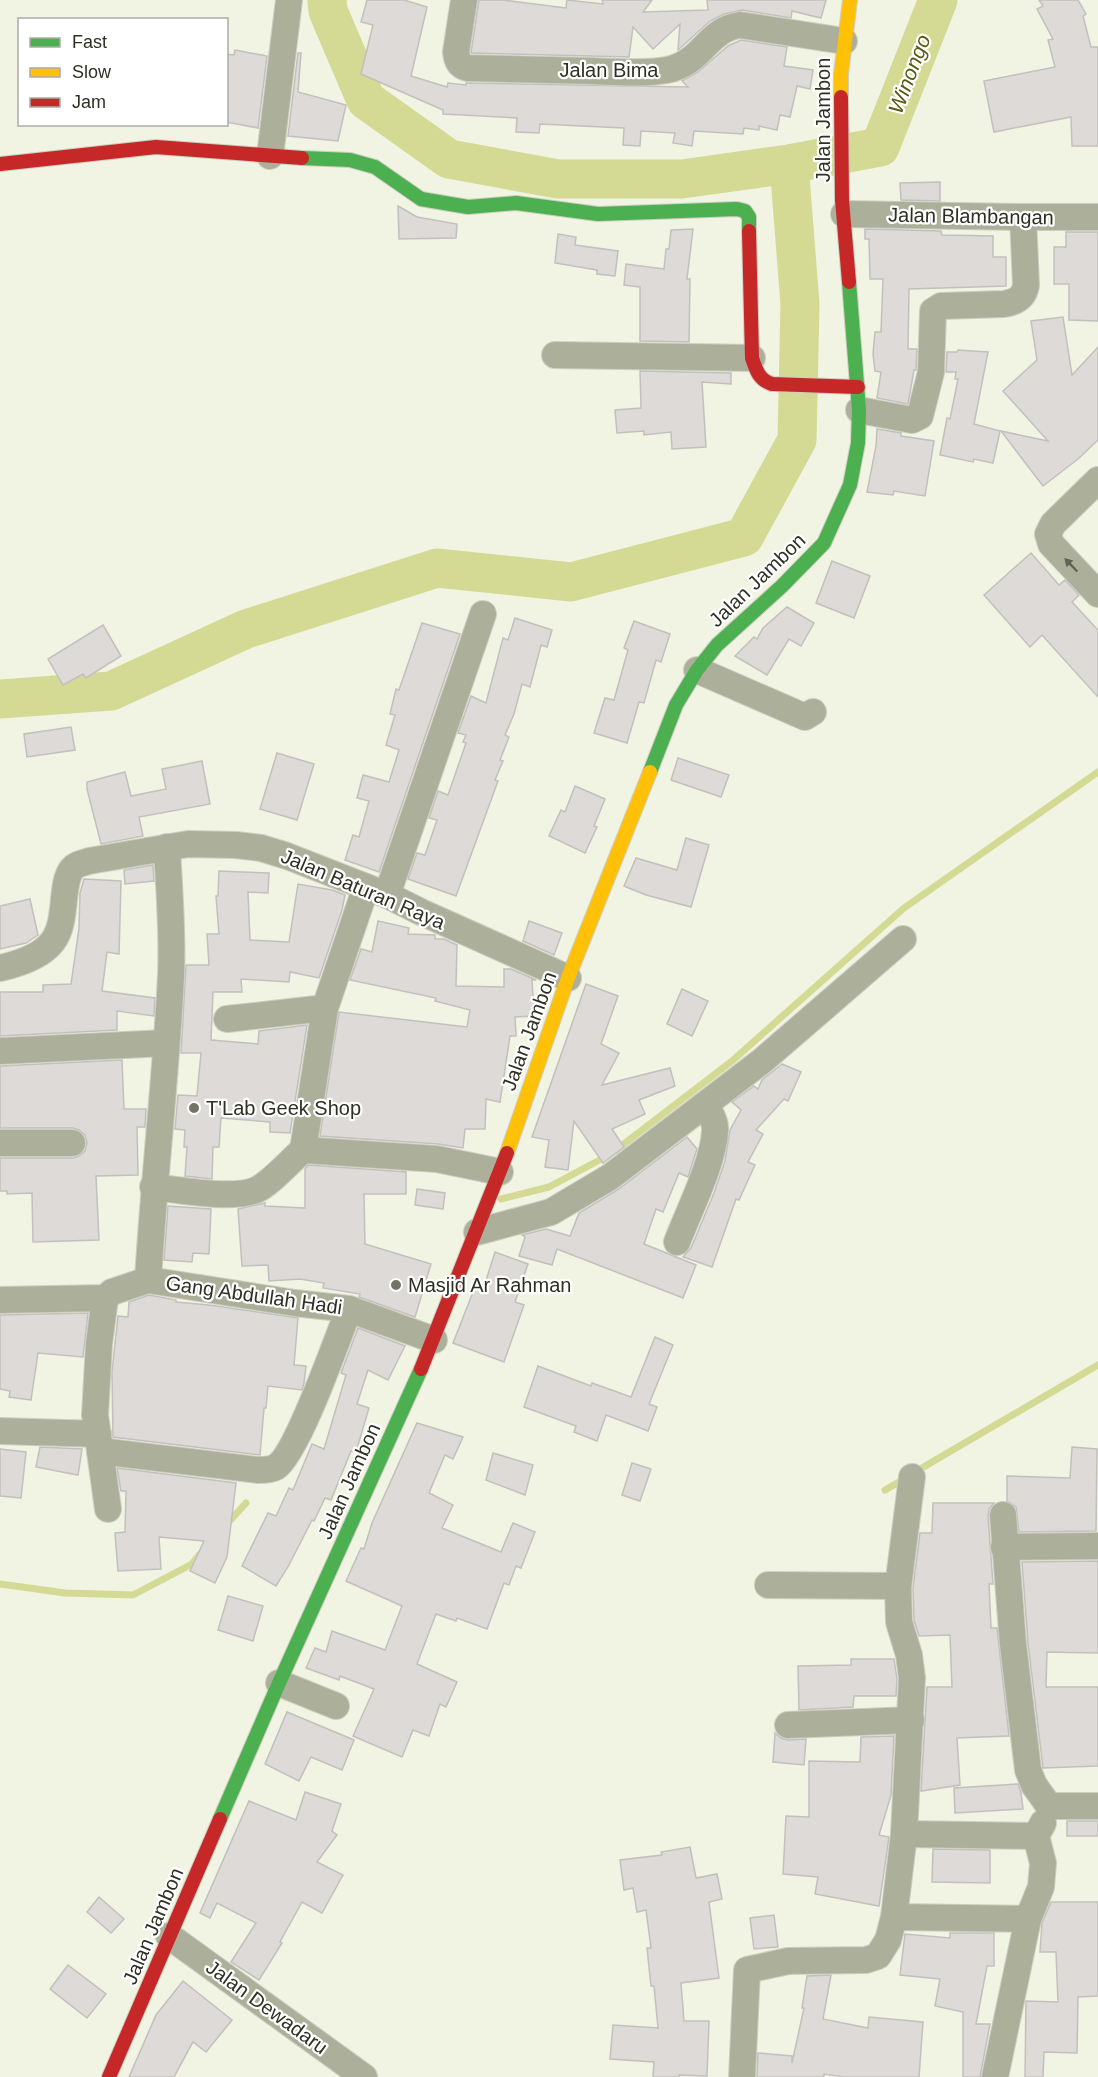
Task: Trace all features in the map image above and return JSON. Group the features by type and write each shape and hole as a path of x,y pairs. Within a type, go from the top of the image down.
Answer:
{"main road":[{"name":"Jalan Jambon","path":"109,2077 279,1683 434,1340 500,1172 568,978 676,705 697,670 717,645 782,586 824,543 850,485 858,443 859,399 843,207 841,74 850,0"},
{"path":"0,164 156,147 350,160 375,167 422,199 468,207 516,203 598,214 737,209 745,212 749,217 752,358 758,377 771,384 820,386 859,399"}],"street":[{"path":"270,156 289,0"},
{"name":"Jalan Bima","path":"464,0 456,59 468,68 634,72 668,70 694,59 718,33 730,26 740,25 844,40"},
{"name":"Jalan Blambangan","path":"843,207 1023,218 1098,217"},
{"path":"859,399 912,420 920,416 931,372 933,311 941,306 1013,302 1023,296 1026,285 1023,218"},
{"path":"555,355 752,358"},
{"path":"1098,480 1053,524 1048,534 1051,544 1098,594"},
{"path":"153,1187 223,1194 256,1190 303,1150 325,1008 376,891 483,614"},
{"path":"697,670 805,717 813,712"},
{"name":"Jalan Baturan Raya","path":"0,968 30,958 52,942 59,932 68,878 71,870 77,865 167,847 210,844 261,848 287,856 376,891 568,978"},
{"path":"148,1280 171,950 167,847"},
{"path":"477,1232 551,1212 610,1178 771,1053 903,939"},
{"path":"227,1019 325,1008"},
{"path":"0,1051 166,1043"},
{"path":"677,1242 701,1180 713,1140 714,1124 705,1105"},
{"path":"0,1143 72,1143"},
{"path":"303,1150 437,1159 500,1172"},
{"name":"Gang Abdullah Hadi","path":"0,1300 105,1298 112,1292 148,1280 295,1303 349,1308 434,1340"},
{"path":"105,1298 95,1405 108,1509"},
{"path":"0,1431 99,1442 258,1470 275,1468 283,1460 311,1405 349,1308"},
{"path":"742,2077 747,1970 788,1961 866,1960 878,1956 888,1940 894,1917 904,1834 911,1720 912,1678 909,1655 899,1622 898,1586 912,1477"},
{"path":"1003,1515 1013,1644 1029,1770 1034,1785 1049,1806"},
{"path":"1004,1547 1098,1546"},
{"path":"768,1585 898,1586"},
{"path":"279,1683 336,1706"},
{"path":"788,1725 911,1720"},
{"path":"1049,1806 1098,1806"},
{"path":"1035,1836 1042,1827 1049,1806"},
{"path":"904,1834 1035,1836"},
{"path":"995,2077 1028,1918 1041,1887 1042,1863 1035,1836"},
{"path":"894,1917 1028,1918"},
{"name":"Jalan Dewadaru","path":"169,1936 364,2077"}],"building":[{"path":"367,0 404,0 427,7 411,76 447,87 448,83 466,85 466,83 688,87 682,81 698,72 728,46 741,40 787,47 784,66 813,70 810,89 797,86 790,117 780,115 777,130 759,126 759,130 744,128 743,134 694,131 692,146 673,143 675,133 641,131 640,146 623,145 624,128 540,124 539,133 516,132 517,118 443,114 443,110 361,74 373,25 361,22"},
{"path":"479,0 503,0 566,8 567,0 603,4 602,0 652,0 643,12 708,10 707,0 826,0 821,18 792,11 791,18 742,10 724,14 710,21 678,50 680,24 653,49 633,27 629,57 471,53"},
{"path":"1039,0 1078,0 1086,14 1083,16 1091,47 1098,47 1098,146 1072,146 1071,117 994,132 984,81 1055,67 1048,40 1053,39 1037,9 1043,6"},
{"path":"235,50 267,56 258,128 228,122 228,54 234,55"},
{"path":"298,53 301,53 298,92 346,105 338,141 288,136"},
{"path":"940,182 940,201 901,200 900,183"},
{"path":"398,206 417,217 457,224 456,238 399,239"},
{"path":"693,229 687,279 690,279 689,342 640,341 640,287 624,285 626,264 664,269 671,230"},
{"path":"865,229 941,231 942,235 993,236 993,257 1006,257 1006,286 909,289 908,349 917,349 916,370 914,370 908,404 877,398 881,372 875,371 873,354 875,332 881,332 883,279 870,279 869,239 865,239"},
{"path":"1066,232 1098,232 1098,321 1069,320 1069,284 1054,284 1054,247 1066,247"},
{"path":"558,234 576,237 575,245 618,251 615,276 597,274 597,270 555,263"},
{"path":"1063,317 1072,375 1098,347 1098,440 1043,486 1001,431 1048,441 1003,391 1037,360 1031,321"},
{"path":"958,350 988,352 974,424 1000,431 993,463 974,459 973,462 940,455 958,379 955,379 956,372 946,372 947,352"},
{"path":"640,371 731,373 731,384 702,382 706,447 672,449 671,432 644,435 644,431 617,433 615,410 641,408"},
{"path":"877,429 901,433 901,436 934,441 925,496 894,491 893,495 867,492"},
{"path":"1031,553 1059,585 1065,580 1079,595 1072,602 1098,630 1098,697 1042,635 1030,647 984,595"},
{"path":"832,561 870,576 854,618 816,603"},
{"path":"787,607 814,623 801,646 789,639 767,675 735,656 754,637 757,639 763,628"},
{"path":"515,618 552,630 547,647 541,645 530,687 522,684 514,714 505,735 509,737 495,780 498,781 456,896 408,879 417,853 425,855 437,820 429,818 438,791 448,795 466,743 463,742 466,735 458,733 471,696 486,703 503,638 508,640"},
{"path":"634,621 670,634 661,662 656,660 644,703 639,702 627,743 594,733 605,698 614,700 628,650 624,648"},
{"path":"422,623 460,634 379,872 345,860 353,835 359,837 369,801 357,798 363,775 389,782 399,750 386,745 395,715 390,714 396,689 399,690"},
{"path":"103,625 121,656 86,678 83,674 63,685 48,659"},
{"path":"71,727 75,750 27,757 24,734"},
{"path":"277,753 314,764 297,820 260,809"},
{"path":"678,758 729,775 721,797 671,780"},
{"path":"202,761 210,804 139,817 143,836 101,844 87,782 125,772 131,796 166,789 162,769"},
{"path":"575,786 605,799 594,826 597,827 585,853 549,836 561,810 565,812"},
{"path":"686,838 709,845 691,907 646,895 624,886 636,858 677,870"},
{"path":"153,865 154,881 125,884 124,870"},
{"path":"219,871 269,873 268,893 248,892 250,940 289,942 298,884 332,890 345,895 319,978 290,972 289,982 241,979 242,992 213,992 211,1040 258,1044 259,1031 307,1025 290,1133 270,1132 270,1122 221,1118 219,1147 213,1147 212,1179 185,1176 187,1147 184,1147 185,1130 175,1129 178,1095 197,1096 201,1053 181,1053 186,965 209,965 207,934 219,934 216,896 218,896"},
{"path":"84,879 121,881 119,954 107,952 102,991 155,998 154,1016 117,1011 117,1030 0,1036 0,992 43,992 43,985 71,984 79,928 80,893"},
{"path":"30,899 38,935 26,943 0,949 0,906"},
{"path":"378,921 409,928 408,934 435,935 435,939 444,939 457,945 456,986 504,987 504,969 511,969 536,980 532,980 534,1016 515,1017 516,1036 510,1036 500,1102 486,1099 485,1129 465,1129 463,1148 438,1144 320,1136 339,1012 467,1027 470,1010 435,1001 436,998 350,980 361,949 372,952"},
{"path":"529,921 562,933 554,955 523,941"},
{"path":"586,984 618,996 601,1044 619,1053 602,1085 670,1068 675,1086 639,1100 645,1114 612,1129 624,1147 603,1163 574,1121 568,1170 545,1167 549,1140 532,1137"},
{"path":"682,989 708,1001 692,1036 667,1024"},
{"path":"122,1060 124,1109 146,1109 145,1127 137,1127 138,1175 96,1176 99,1240 33,1242 32,1193 7,1194 7,1191 0,1191 0,1158 73,1158 85,1151 87,1142 85,1135 73,1128 0,1128 0,1066"},
{"path":"782,1064 801,1072 788,1101 784,1099 756,1130 763,1134 748,1162 755,1165 739,1200 736,1199 712,1267 683,1257 691,1248 725,1161 730,1130 741,1110 732,1102 754,1086 758,1089 762,1080"},
{"path":"687,1137 697,1149 688,1177 679,1173 663,1212 656,1209 644,1244 696,1265 683,1298 557,1249 552,1265 519,1256 525,1237 522,1235 546,1229 570,1236 579,1213 619,1189"},
{"path":"308,1165 406,1172 406,1194 364,1194 365,1244 431,1264 415,1317 359,1297 360,1294 323,1288 324,1283 300,1279 269,1281 268,1265 242,1266 238,1209 265,1203 265,1206 305,1208 305,1169"},
{"path":"417,1189 445,1193 443,1209 415,1205"},
{"path":"168,1206 211,1209 209,1254 193,1253 192,1262 164,1260"},
{"path":"495,1252 528,1264 515,1302 524,1305 504,1362 453,1343 475,1287 483,1290"},
{"path":"149,1295 176,1300 176,1302 298,1318 294,1365 306,1366 304,1383 302,1390 268,1386 260,1455 113,1437 112,1372 118,1316 128,1317 129,1302"},
{"path":"88,1313 83,1357 38,1353 31,1400 9,1397 10,1391 0,1389 0,1315"},
{"path":"358,1328 405,1346 388,1380 368,1370 357,1404 369,1408 356,1452 351,1451 331,1500 325,1498 276,1586 242,1566 268,1513 276,1516 289,1488 293,1490 312,1444 324,1449 346,1375 341,1373"},
{"path":"655,1337 673,1345 649,1404 657,1407 648,1431 606,1415 597,1441 574,1432 576,1426 524,1407 538,1366 591,1386 592,1383 631,1397"},
{"path":"417,1423 463,1437 453,1459 445,1455 429,1493 453,1505 442,1528 501,1552 513,1523 535,1532 521,1568 516,1566 509,1585 504,1583 487,1629 457,1618 456,1621 436,1614 417,1664 457,1682 446,1707 440,1704 429,1736 413,1730 402,1757 353,1736 374,1689 340,1676 339,1680 306,1668 315,1648 326,1652 332,1631 385,1650 402,1606 346,1581 361,1548 364,1549 372,1523"},
{"path":"40,1447 82,1449 78,1475 36,1467"},
{"path":"1072,1447 1097,1449 1096,1531 1019,1532 1016,1507 1007,1501 1007,1476 1070,1478"},
{"path":"0,1449 26,1452 21,1498 0,1496"},
{"path":"493,1453 533,1465 525,1495 486,1480"},
{"path":"632,1463 651,1469 640,1501 622,1495"},
{"path":"117,1468 236,1483 227,1557 215,1583 190,1571 204,1541 159,1537 161,1569 118,1571 115,1533 125,1532 126,1491 121,1491"},
{"path":"933,1503 994,1503 989,1509 988,1516 993,1584 989,1584 991,1628 997,1628 1009,1736 957,1738 960,1785 921,1791 927,1687 952,1687 950,1635 919,1636 914,1620 913,1588 920,1533 932,1533"},
{"path":"1098,1561 1098,1653 1047,1652 1046,1687 1098,1687 1098,1766 1043,1768 1028,1643 1022,1562"},
{"path":"228,1596 263,1606 253,1641 218,1630"},
{"path":"851,1659 894,1659 897,1679 896,1696 854,1696 853,1707 799,1710 798,1666 851,1665"},
{"path":"287,1712 354,1740 342,1770 311,1757 299,1781 265,1764"},
{"path":"775,1733 788,1740 806,1739 804,1765 773,1762"},
{"path":"894,1736 891,1795 879,1835 889,1837 879,1906 815,1894 818,1877 783,1874 786,1816 809,1817 809,1761 860,1762 861,1737"},
{"path":"1018,1784 1023,1809 955,1813 954,1788"},
{"path":"305,1792 341,1804 332,1831 337,1835 317,1862 343,1875 322,1913 302,1902 280,1942 282,1943 259,1980 231,1962 256,1923 217,1903 210,1918 200,1913 249,1801 296,1820"},
{"path":"1067,1821 1098,1821 1098,1836 1067,1836"},
{"path":"690,1847 696,1878 717,1874 722,1899 709,1902 719,1978 681,1983 684,2021 709,2021 707,2076 653,2077 654,2062 610,2059 613,2025 658,2028 647,1948 651,1948 646,1910 637,1912 633,1888 624,1890 620,1860 662,1855 661,1852"},
{"path":"933,1849 990,1850 990,1883 932,1882"},
{"path":"99,1897 124,1919 111,1933 87,1912"},
{"path":"1051,1902 1098,1902 1098,1996 1078,1997 1077,2053 1044,2052 1043,2077 1025,2077 1026,2001 1058,2002 1056,1952 1040,1952 1042,1923"},
{"path":"774,1915 778,1947 754,1949 750,1918"},
{"path":"950,1933 994,1933 994,1966 987,1966 976,2024 990,2024 980,2077 963,2077 963,2012 935,2006 940,1979 900,1975 905,1934 950,1938"},
{"path":"68,1965 106,1994 87,2018 50,1989"},
{"path":"831,1975 823,2019 868,2028 869,2017 923,2022 919,2077 844,2077 824,2074 824,2077 757,2077 758,2053 792,2056 792,2063 804,2008 802,2008 807,1976"},
{"path":"183,1981 232,2020 206,2052 193,2042 174,2077 129,2077 156,2015"}],"waterway":[{"name":"Winongo","path":"327,0 328,11 366,100 449,159 558,179 682,179 789,164 880,147 938,0"},
{"path":"0,699 111,691 246,629 437,568 571,582 744,537 797,440 800,304 789,164"},
{"path":"616,1150 732,1061 904,908 1098,772"},
{"path":"501,1199 549,1187 607,1156"},
{"path":"915,1472 1098,1365"},
{"path":"885,1490 906,1478"},
{"path":"225,1526 246,1503"},
{"path":"0,1584 65,1593 133,1595 192,1564 200,1554"}],"traffic: fast":[{"path":"302,158 350,160 375,167 421,199 468,207 516,203 598,214 737,209 745,211 749,217 749,231"},
{"path":"650,772 676,705 697,670 717,645 782,586 824,543 850,485 858,443 859,410 849,282"},
{"path":"220,1819 421,1369"}],"traffic: slow":[{"path":"841,97 841,74 850,0"},
{"path":"507,1153 568,978 650,772"}],"traffic: jam":[{"path":"841,97 842,200 849,282"},
{"path":"0,164 156,147 302,158"},
{"path":"749,231 752,358 759,374 772,384 858,387"},
{"path":"421,1369 507,1153"},
{"path":"109,2077 220,1819"}],"place":[{"name":"T'Lab Geek Shop","path":"194,1108"},
{"name":"Masjid Ar Rahman","path":"396,1285"}]}
